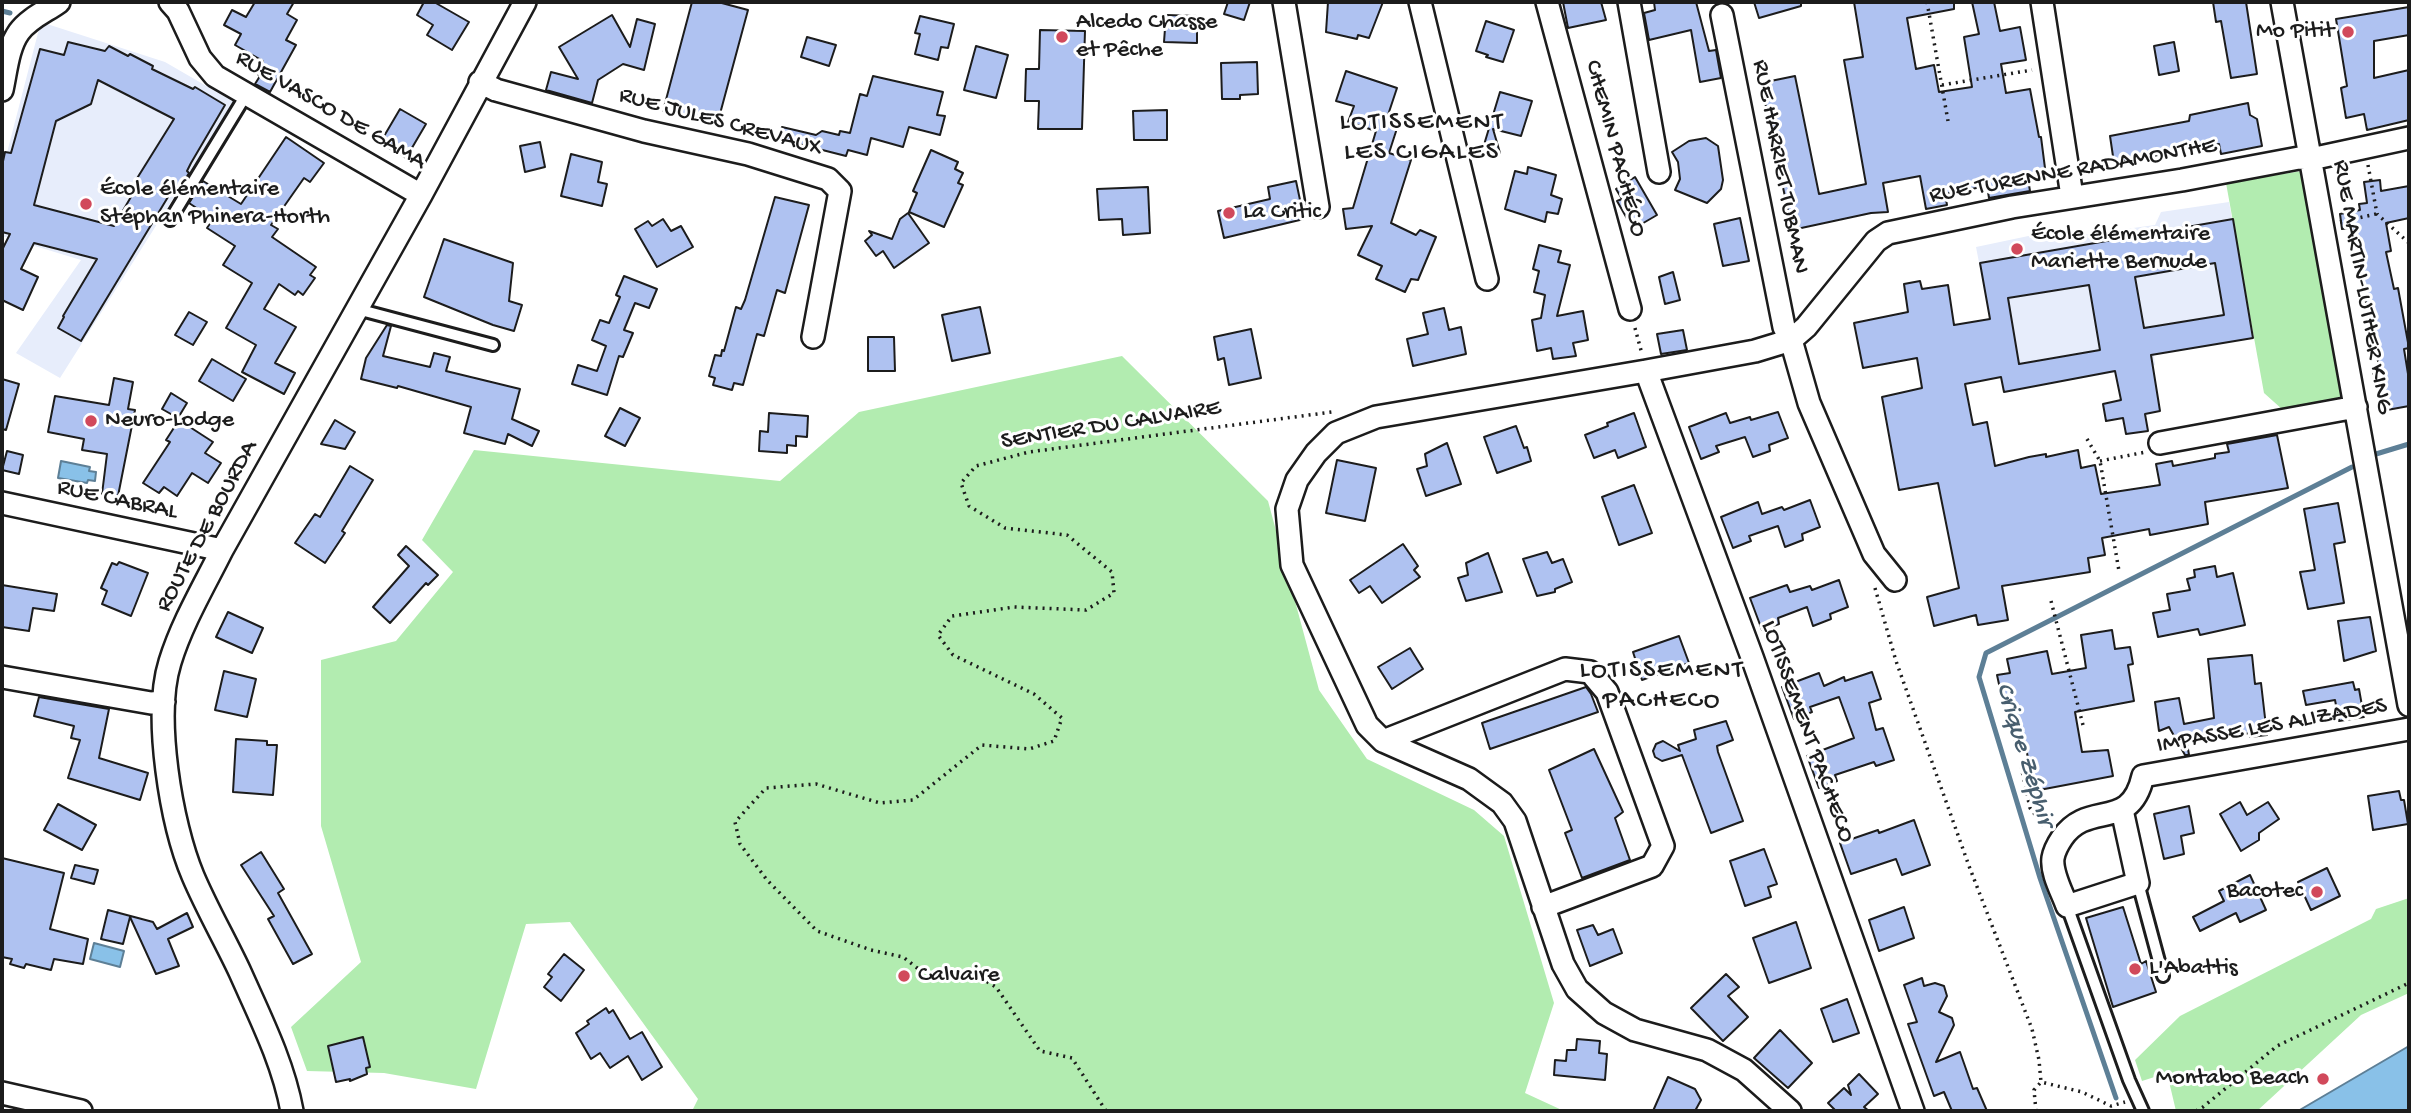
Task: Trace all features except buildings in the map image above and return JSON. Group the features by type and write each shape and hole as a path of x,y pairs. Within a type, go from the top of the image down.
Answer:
{"street":[{"path":"2,90 19,32 32,19 60,2"},
{"name":"RUE VASCO DE GAMA","path":"170,2 178,10 200,58 226,83 421,195"},
{"name":"ROUTE DE BOURDA","path":"292,1111 287,1084 265,1027 192,875 177,821 165,765 164,702 169,663 192,608 222,551 421,195 525,2"},
{"path":"1284,2 1318,207"},
{"path":"1420,2 1487,279"},
{"name":"CHEMIN PACHÉCO","path":"1547,2 1630,309"},
{"path":"1629,2 1659,172"},
{"path":"2042,2 2072,197"},
{"name":"RUE MARTIN-LUTHER KING","path":"2282,2 2409,705"},
{"name":"RUE HARRIET TUBMAN","path":"1722,8 1784,327 1791,340 1809,403 1874,554 1895,580"},
{"name":"RUE JULES CREVAUX","path":"480,82 509,94 644,131 748,154 828,179 840,191 813,337"},
{"name":"RUE TURENNE RADAMONTHE","path":"1791,340 1806,327 1876,241 1888,233 2072,197 2299,158 2311,159 2409,138"},
{"path":"1790,1111 1744,1070 1707,1050 1635,1030 1604,1013 1577,989 1563,964 1515,821 1502,803 1469,779 1383,741 1367,725 1292,565 1287,509 1297,480 1309,462 1336,433 1376,417 1755,351 1791,340"},
{"name":"LOTISSEMENT PACHECO","path":"1646,371 1747,644 1913,1111"},
{"path":"2160,443 2356,407"},
{"name":"RUE CABRAL","path":"2,503 222,551"},
{"path":"1383,741 1565,669 1590,672 1607,692 1663,846 1652,866 1542,907"},
{"path":"2,677 151,703 164,702"},
{"name":"IMPASSE LES ALIZADES","path":"2122,810 2132,803 2140,790 2143,776 2409,729"},
{"path":"2122,810 2138,883 2067,906 2053,859 2058,844 2079,820 2122,810"},
{"path":"2,1093 82,1111"}],"lane":[{"path":"170,220 246,95"},
{"path":"357,309 493,345"},
{"path":"2138,883 2163,976"},
{"path":"2067,906 2129,1080 2143,1111"}],"path":[{"path":"1927,2 1948,121"},
{"path":"1942,85 2052,67"},
{"path":"2365,146 2377,214 2409,243"},
{"path":"2324,226 2377,214"},
{"path":"1630,309 1646,371"},
{"name":"SENTIER DU CALVAIRE","path":"1106,1111 1072,1058 1040,1051 996,986 974,974 930,978 903,957 872,950 817,931 767,880 740,844 735,822 766,788 816,784 880,803 913,800 982,745 1029,749 1054,741 1062,718 1034,694 953,655 938,635 952,616 1014,607 1086,610 1114,593 1112,572 1067,535 1004,528 969,506 961,482 976,466 1029,452 1341,411"},
{"path":"2087,439 2100,461 2119,571"},
{"path":"2100,461 2148,452 2160,443"},
{"path":"1874,554 1876,594 1896,661 2001,954 2032,1030 2041,1082 2034,1090 2036,1111"},
{"path":"2050,601 2084,729"},
{"path":"2021,766 2030,808 2058,844"},
{"path":"2196,1111 2277,1046 2409,983"},
{"path":"2041,1082 2082,1091 2111,1106 2138,1099"}],"shaded area":[{"name":"École élémentaire Stéphan Phinera-Horth","path":"47,24 165,62 234,102 60,378 16,353 81,260 2,236 2,172 39,29"},
{"path":"2229,202 2253,338 2154,355 2155,365 2151,366 2004,392 1976,247 2057,230 2067,237 2155,225 2161,212"}],"green space":[{"path":"2302,171 2344,398 2283,410 2264,393 2226,183"},
{"path":"1122,356 1268,501 1319,690 1367,759 1474,810 1504,836 1554,1003 1525,1093 1564,1111 692,1111 698,1099 570,922 526,924 476,1089 384,1073 307,1071 291,1027 361,962 321,826 321,660 396,641 453,572 422,540 474,450 780,481 859,412"},
{"path":"2409,898 2409,993 2361,1015 2257,1111 2176,1111 2167,1073 2142,1081 2135,1060 2180,1016 2371,919 2376,909"}],"water":[{"path":"61,461 90,467 89,471 96,472 95,481 88,480 87,483 58,478"},
{"path":"94,943 124,951 120,967 90,959"},
{"path":"2409,1046 2409,1111 2298,1111"}],"waterway":[{"path":"2,11 10,13"},
{"name":"Crique Zéphir","path":"2376,454 2409,444"},
{"name":"Crique Zéphir","path":"2116,1098 2040,878 1979,677 1986,653 2352,467"}],"place":[{"name":"Mo Pitit","path":"2348,32"},
{"name":"Alcedo Chasse et Pêche","path":"1062,37"},
{"name":"École élémentaire Stéphan Phinera-Horth","path":"86,204"},
{"name":"La Critic","path":"1229,213"},
{"name":"École élémentaire Mariette Bernude","path":"2017,249"},
{"name":"Neuro-Lodge","path":"91,421"},
{"name":"Bacotec","path":"2317,892"},
{"name":"L'Abattis","path":"2135,969"},
{"name":"Calvaire","path":"904,976"},
{"name":"Montabo Beach","path":"2323,1079"}],"district":[{"name":"LOTISSEMENT LES CIGALES","path":"1422,139"},
{"name":"LOTISSEMENT PACHECO","path":"1662,687"}]}
